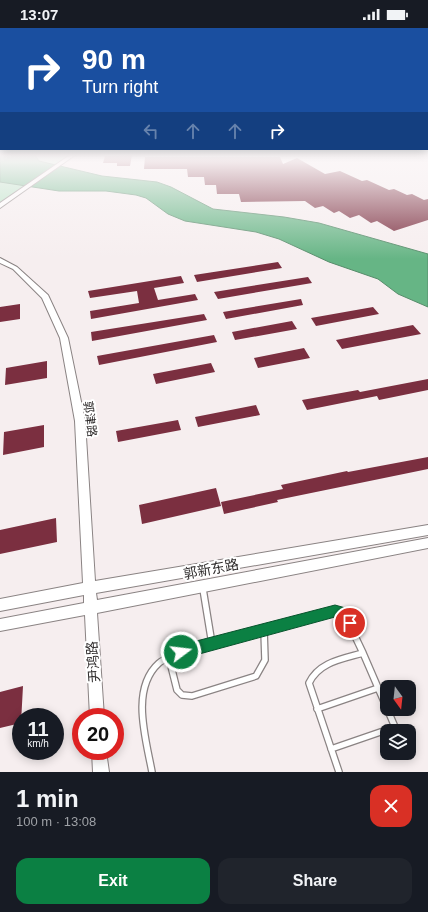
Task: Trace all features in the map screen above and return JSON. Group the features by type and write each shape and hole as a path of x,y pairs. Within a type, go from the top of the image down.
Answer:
{"street":[{"path":"0,206 24,190"},
{"name":"郭津路","path":"0,260 15,268 45,297 64,338 80,421 89,607"},
{"name":"郭新东路","path":"0,605 89,588 428,530"},
{"name":"郭新东路","path":"0,625 428,543"},
{"name":"尹鸿路","path":"89,607 96,708"},
{"path":"100,760 101,772"}],"lane":[{"path":"202,586 212,644"},
{"path":"152,772 143,708 143,691 149,675 158,663 181,652 335,611 344,614 363,653 394,727 331,749"},
{"path":"169,658 177,690 182,695 192,696 256,676 262,669 265,660 264,630"},
{"path":"339,772 310,691 309,683 311,676 319,667 363,653"},
{"path":"317,709 378,688"}],"shaded area":[{"path":"0,190 20,190 0,204"},
{"path":"51,190 176,190 213,209 284,217 319,223 428,254 428,307 398,294 378,279 329,262 279,239 256,232 185,221 168,214 146,198 136,195 106,191"}],"building":[{"path":"217,190 396,190 407,195 412,194 424,200 428,199 428,220 394,231 377,221 371,223 359,215 350,218 339,211 334,213 323,206 315,208 305,201 241,202 239,194 217,194"},
{"path":"278,262 282,268 197,282 194,275"},
{"path":"181,276 184,283 154,288 158,300 195,294 198,300 91,319 90,311 139,303 137,291 90,298 88,291"},
{"path":"308,277 312,283 218,299 214,292"},
{"path":"301,299 303,305 226,319 223,312"},
{"path":"20,304 20,319 0,322 0,307"},
{"path":"373,307 379,314 316,326 311,318"},
{"path":"204,314 207,320 92,341 91,332"},
{"path":"292,321 297,329 235,340 232,332"},
{"path":"413,325 421,334 342,349 336,340"},
{"path":"214,335 217,342 99,365 97,356"},
{"path":"304,348 310,358 258,368 254,358"},
{"path":"47,361 47,378 5,385 6,368"},
{"path":"211,363 215,372 156,384 153,374"},
{"path":"428,379 428,390 379,400 377,396 307,410 302,400 358,390 360,392"},
{"path":"256,405 260,415 198,427 195,417"},
{"path":"178,420 181,430 118,442 116,431"},
{"path":"44,425 44,447 3,455 4,432"},
{"path":"428,457 428,469 277,500 278,502 224,514 221,502 283,489 281,485 347,471"},
{"path":"216,488 221,506 142,524 139,505"},
{"path":"56,518 57,542 0,554 0,530"},
{"path":"23,686 22,708 12,708 12,725 0,728 0,692"}],"route":[{"path":"181,652 335,611 344,614 350,623"}]}
